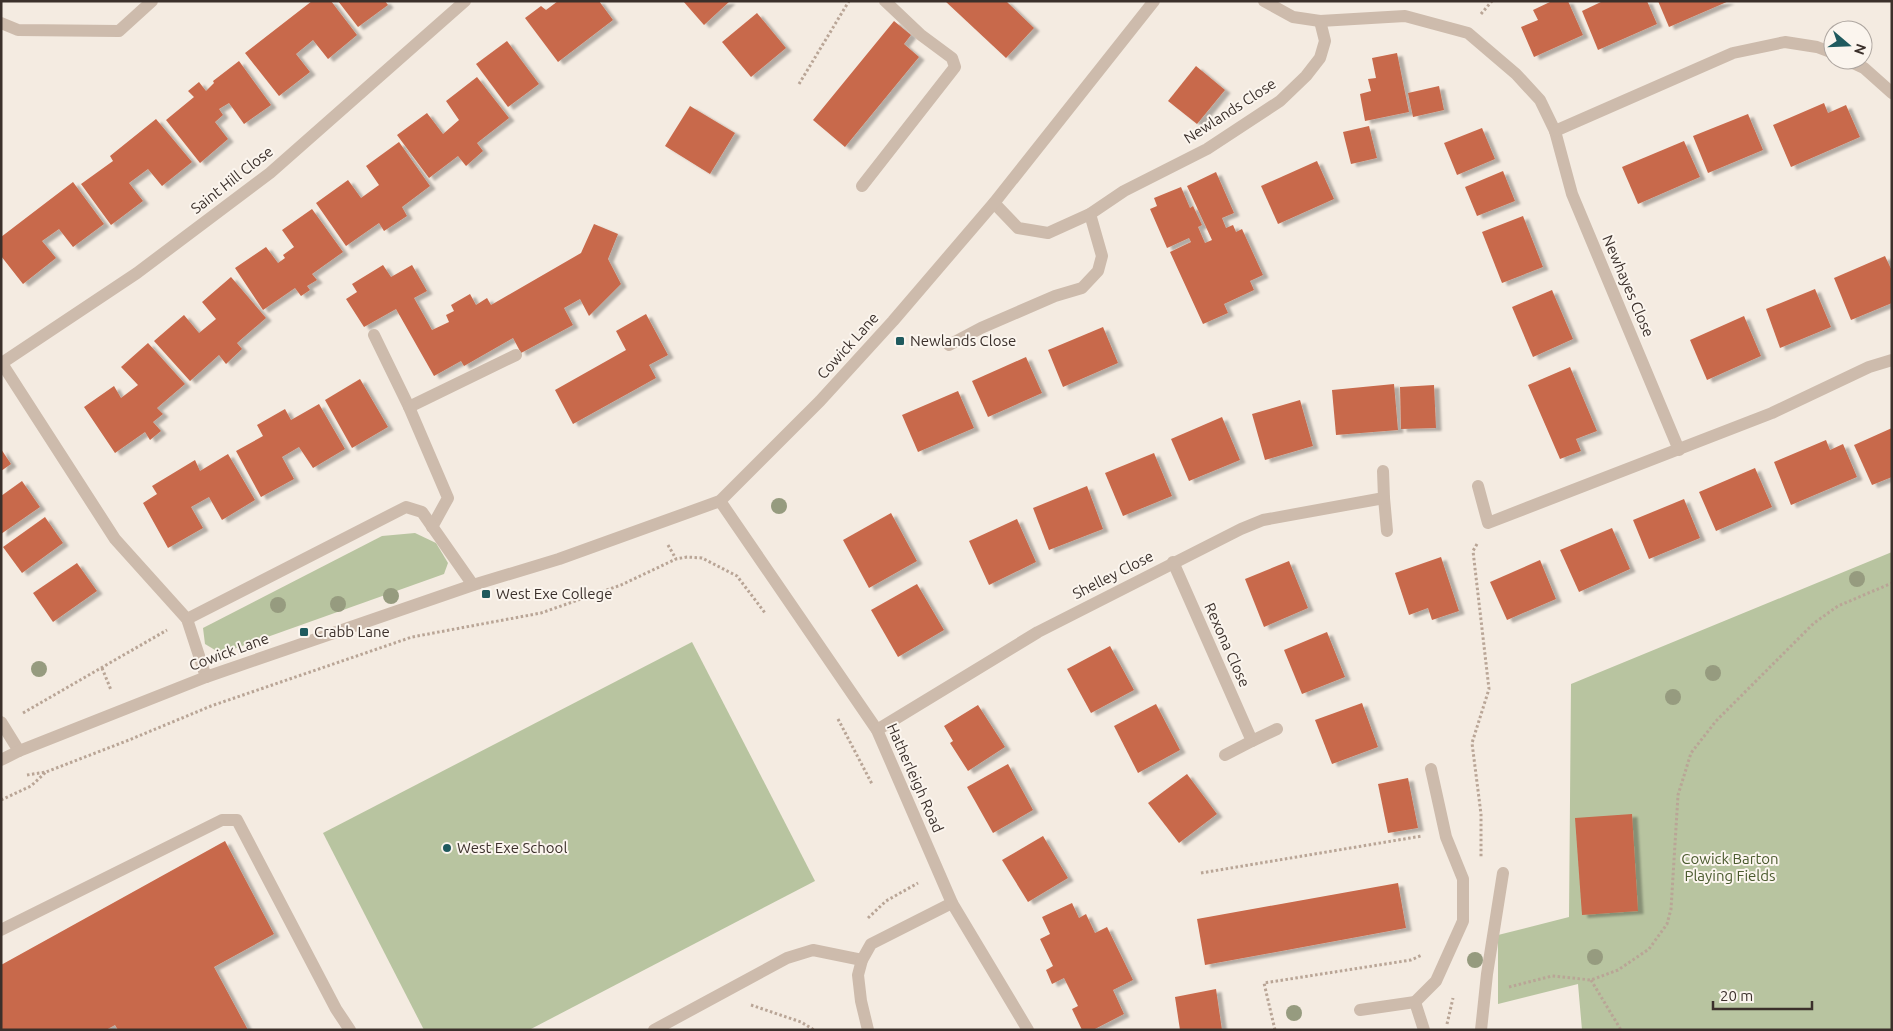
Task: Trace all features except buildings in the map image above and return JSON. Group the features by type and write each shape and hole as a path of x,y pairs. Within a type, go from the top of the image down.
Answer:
{"street":[{"path":"1,23 18,30 119,30 152,1"},
{"name":"Saint Hill Close","path":"1,362 138,273 270,173 465,1"},
{"path":"862,186 955,67 952,58 921,35 886,1"},
{"name":"Cowick Lane","path":"1,760 19,751 206,677 473,585 559,559 720,501 820,401 893,321 994,203 1154,1"},
{"name":"Newhayes Close","path":"1264,1 1293,17 1320,21 1406,16 1468,33 1516,74 1540,100 1555,131 1572,194 1679,450"},
{"name":"Newlands Close","path":"994,203 1018,228 1048,233 1090,214 1124,191 1207,149 1280,101 1306,76 1320,58 1325,41 1320,21"},
{"path":"1555,131 1733,53 1785,42 1823,50"},
{"path":"1866,70 1892,93"},
{"path":"949,345 981,328 1055,296 1082,288 1098,271 1102,256 1090,214"},
{"path":"374,336 409,406 448,498 432,527"},
{"path":"409,406 516,355"},
{"path":"1478,486 1488,523 1772,413 1869,368 1892,360"},
{"path":"1,362 115,539 186,619 206,677"},
{"path":"1383,471 1387,531"},
{"name":"Shelley Close","path":"877,730 1038,632 1172,562 1241,529 1263,520 1384,498"},
{"name":"Hatherleigh Road","path":"720,501 877,730 952,903 1028,1030"},
{"path":"186,619 406,507 422,512 473,585"},
{"name":"Rexona Close","path":"1172,562 1252,740"},
{"path":"2,724 19,751"},
{"path":"1225,755 1277,729"},
{"path":"1360,1010 1415,1002 1436,981 1463,921 1463,879 1446,837 1431,770"},
{"path":"1,930 222,820 237,820 336,1009 350,1030"},
{"path":"1481,1030 1484,995 1502,874"},
{"path":"868,1030 860,1001 858,975 862,960 872,944 952,903"},
{"path":"654,1030 787,958 813,950 862,960"},
{"path":"1415,1002 1424,1030"}],"path":[{"path":"799,84 849,1"},
{"path":"1480,861 1481,814 1472,743 1489,689 1473,551 1488,523"},
{"path":"1,800 31,786 46,772 211,706 403,640 541,613 621,584 676,559 687,557 702,558 737,576 767,615"},
{"path":"1484,995 1552,976 1592,980 1618,970 1649,949 1667,924 1671,909 1678,795 1691,753 1716,721 1814,623 1838,606 1892,583"},
{"path":"2,724 186,619"},
{"path":"834,711 874,787"},
{"path":"1201,873 1419,836 1446,837"},
{"path":"1275,1030 1264,983 1410,960 1456,938"},
{"path":"1592,980 1621,1030"},
{"path":"1446,1026 1455,992"},
{"path":"717,996 763,1008 800,1022 814,1030"}],"green space":[{"path":"415,533 436,543 448,563 444,574 225,652 215,650 205,644 203,628 382,536"},
{"name":"Cowick Barton Playing Fields","path":"1892,552 1892,1030 1582,1030 1578,984 1498,1004 1498,935 1569,917 1571,684"},
{"path":"692,642 815,881 529,1030 424,1030 323,833"}],"place":[{"name":"Newlands Close","path":"900,341"},
{"name":"West Exe College","path":"486,594"},
{"name":"Crabb Lane","path":"304,632"},
{"name":"West Exe School","path":"447,848"}]}
